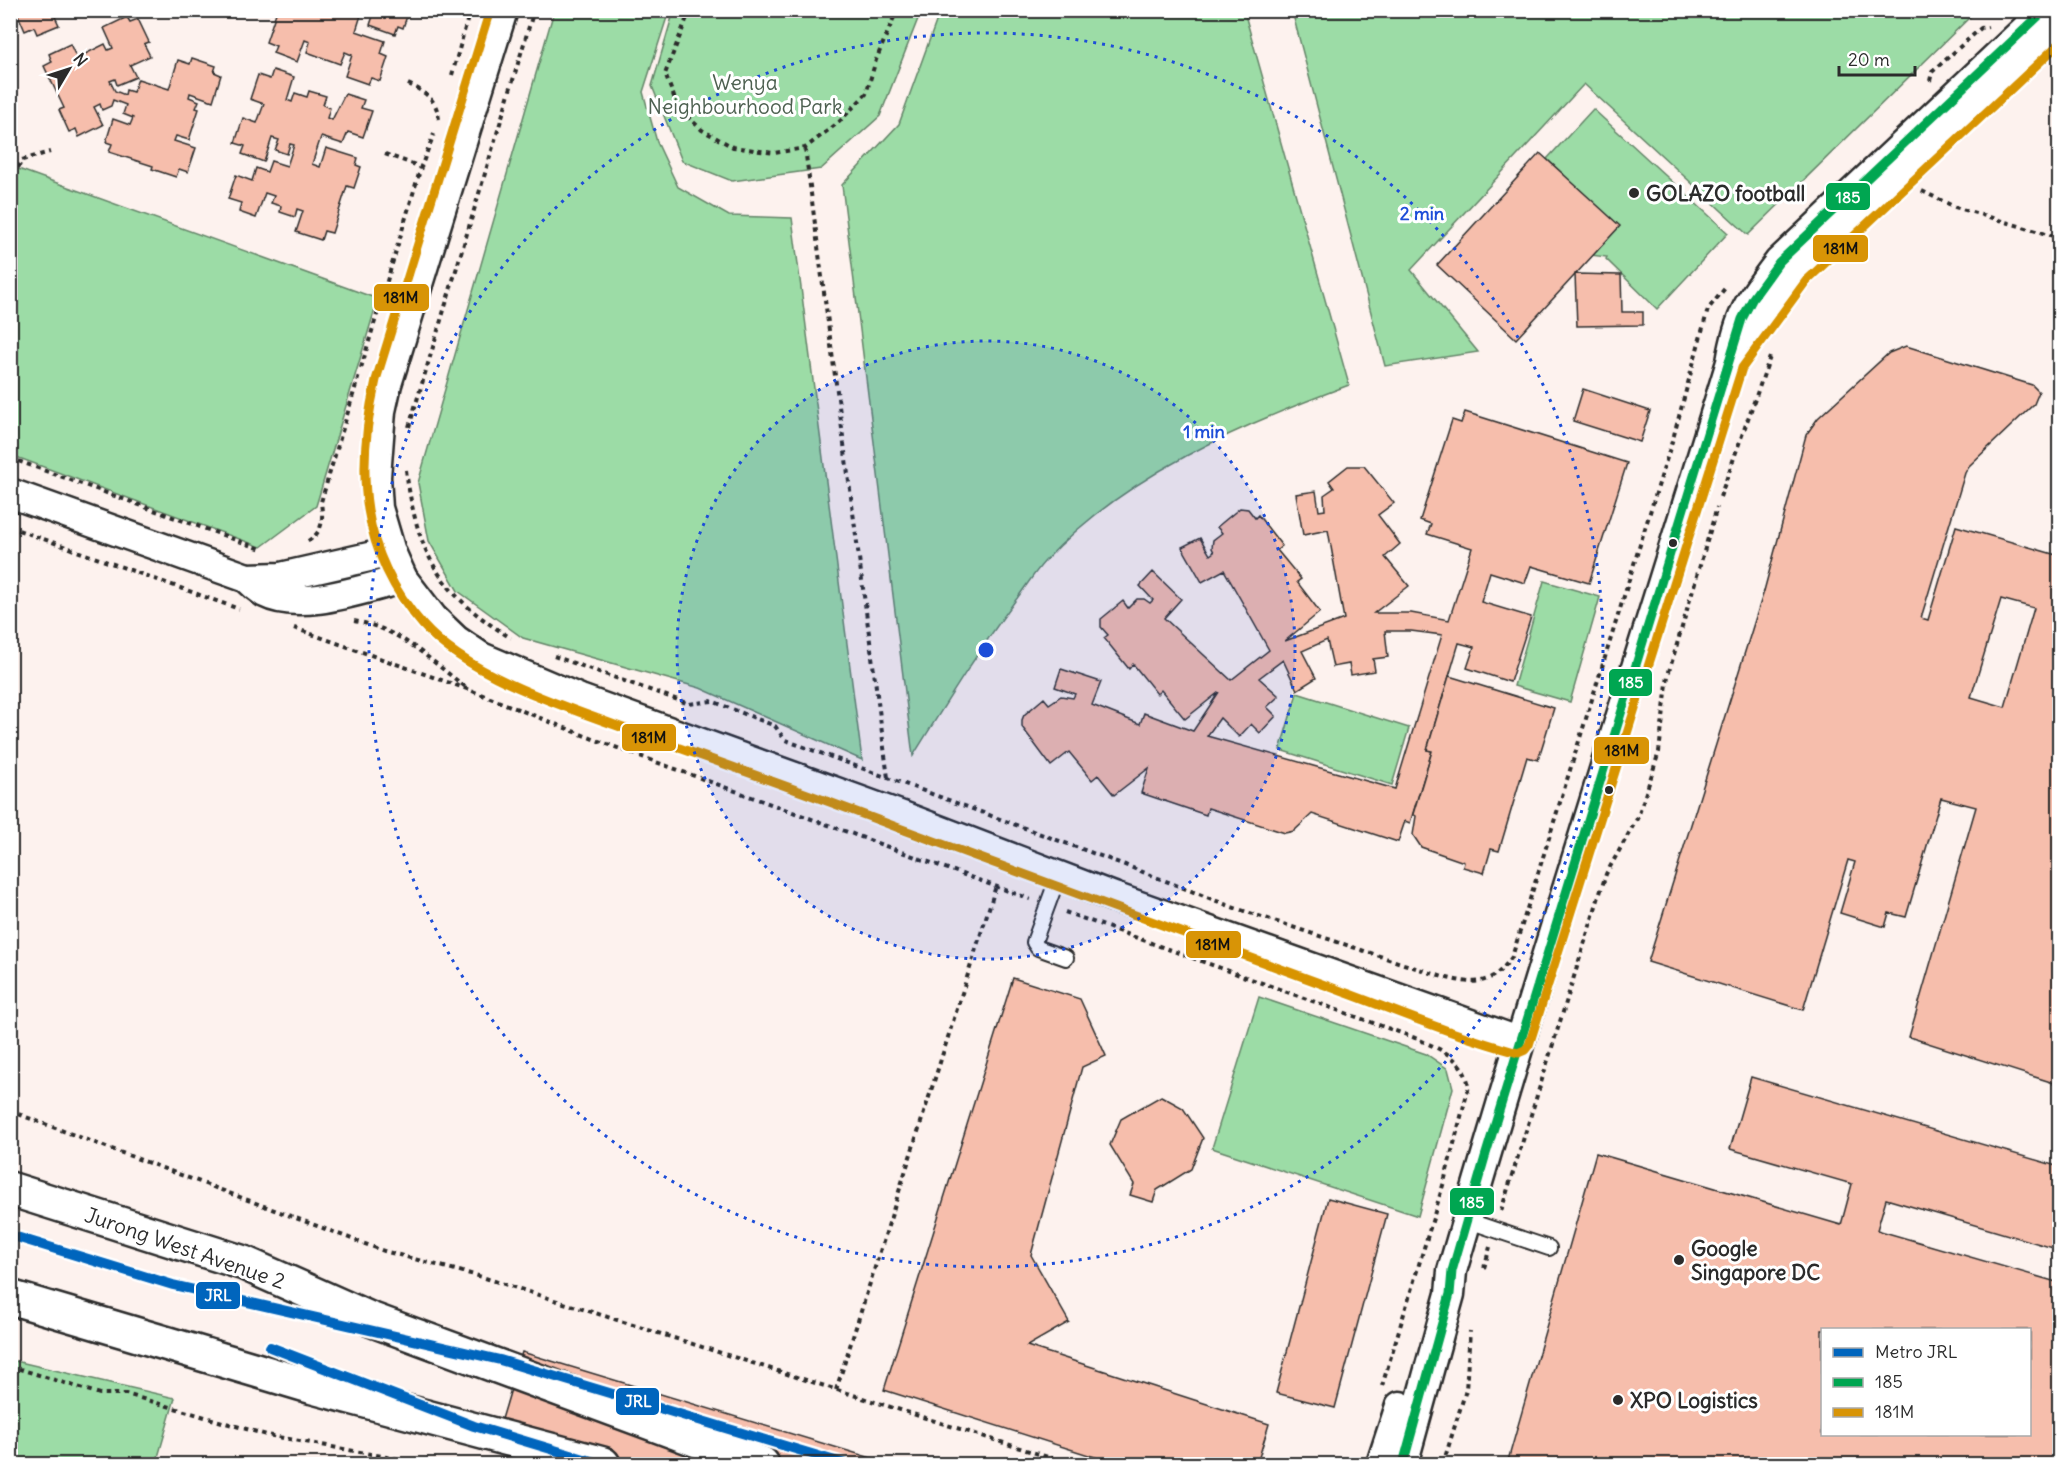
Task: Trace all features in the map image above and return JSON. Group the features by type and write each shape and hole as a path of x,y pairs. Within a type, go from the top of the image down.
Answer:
{"main road":[{"name":"Jurong West Avenue 2","path":"10,1189 243,1263 370,1319 762,1464"},
{"path":"10,1297 313,1387 603,1464"}],"street":[{"path":"503,10 381,411 376,477 378,508 391,552 403,579 433,618 456,640 481,657 580,699 1059,874 1114,897 1518,1041"},
{"path":"1403,1464 1450,1294 1452,1271 1518,1041 1731,362 1737,327 1752,297 1779,261 2046,10"},
{"path":"1731,362 1797,273 2060,26"},
{"path":"10,493 247,578 265,593 302,601 403,579"},
{"path":"247,578 280,577 391,552"},
{"path":"1381,1464 1436,1293 1452,1271"}],"lane":[{"path":"1059,874 1034,942 1038,948 1066,958"},
{"path":"1466,1221 1549,1248"}],"path":[{"path":"451,76 470,10"},
{"path":"408,438 409,428 534,10"},
{"path":"690,10 664,74 678,106 702,130 733,147 750,152 774,153 806,148 839,123 866,94 876,60 897,10"},
{"path":"408,84 426,93 438,108 439,121"},
{"path":"301,545 316,536 323,523 321,502 421,167 442,110"},
{"path":"806,148 888,778"},
{"path":"10,184 22,160 50,152"},
{"path":"385,154 421,167"},
{"path":"1927,183 1918,190 1955,207 2060,238"},
{"path":"1564,1008 1606,874 1638,817 1659,752 1668,675 1719,500 1767,361 1773,351"},
{"path":"10,458 270,552"},
{"path":"406,459 410,503 422,545 453,594 483,621 512,639"},
{"path":"10,527 247,612"},
{"path":"351,621 372,624 410,641 470,690"},
{"path":"314,636 322,627"},
{"path":"292,628 470,690 588,737 996,886 1115,932 1415,1038 1444,1051 1459,1062 1469,1086 1441,1194 1382,1388"},
{"path":"544,652 689,704 712,701 776,726 785,740 1276,922 1443,977 1468,983 1485,981"},
{"path":"836,1390 996,886"},
{"path":"10,1111 384,1251 482,1277 1070,1464"},
{"path":"10,1366 100,1394 126,1394 267,1435 425,1464"}],"green space":[{"name":"Wenya Neighbourhood Park","path":"674,10 921,11 880,116 821,169 732,181 682,161 652,86"},
{"path":"1292,10 1976,11 1748,235 1584,84 1411,270 1478,352 1385,366"},
{"path":"554,11 669,11 643,92 657,142 678,187 729,216 792,218 862,760 700,688 523,638 458,591 429,541 418,483"},
{"path":"940,11 1244,11 1349,385 1267,417 1187,456 1148,478 1077,530 1045,561 1001,620 913,756 842,185 899,124"},
{"name":"GOLAZO football","path":"1593,109 1728,233 1657,309 1606,259 1607,257 1583,254 1555,180 1561,172 1547,159"},
{"path":"10,166 378,299 316,506 261,547 11,455"},
{"path":"1544,581 1600,597 1570,702 1514,686"},
{"path":"1297,693 1409,728 1392,785 1280,750"},
{"path":"1259,997 1426,1054 1448,1069 1453,1088 1418,1216 1212,1148"},
{"path":"11,1360 175,1398 156,1464 11,1464"}],"building":[{"path":"16,10 52,10 59,25 37,34 34,27 25,31"},
{"path":"277,10 369,10 367,14 362,12 356,31 385,41 381,54 388,57 380,81 371,78 368,84 345,76 352,55 345,52 340,64 307,52 310,42 305,40 297,62 273,53 276,46 266,42"},
{"path":"375,10 409,10 403,28 398,26 395,34 370,25"},
{"path":"127,17 130,22 138,19 149,42 144,44 150,56 130,65 136,77 117,85 115,79 110,81 115,91 125,95 126,90 133,92 138,79 169,89 178,60 190,64 192,58 216,66 214,72 221,75 213,101 190,93 189,97 199,101 196,108 199,109 189,140 176,136 174,141 196,148 188,172 179,169 176,177 152,169 153,166 109,152 112,144 106,142 113,119 130,125 133,118 123,114 126,105 113,100 111,106 102,110 100,104 94,107 103,125 79,137 76,129 69,132 59,110 64,108 44,66 52,62 49,54 70,44 79,63 84,61 81,56 105,44 108,50 113,48 104,28"},
{"path":"273,70 294,77 287,100 292,102 295,93 307,97 309,91 326,96 323,105 330,108 327,118 332,120 345,94 364,100 361,108 372,111 363,137 348,132 343,144 321,137 312,164 320,167 326,148 358,158 356,165 361,167 354,188 347,186 332,233 324,231 321,240 296,232 303,211 297,209 295,217 280,212 281,206 271,203 274,196 265,193 256,218 239,212 241,203 228,199 236,175 252,181 256,168 267,172 271,161 287,166 294,145 290,144 287,154 275,150 279,140 272,138 264,162 242,154 245,146 235,143 243,118 257,123 264,104 250,99 258,75 270,79"},
{"path":"1540,153 1620,226 1516,339 1437,265"},
{"path":"1575,274 1621,275 1622,312 1643,312 1643,325 1577,326"},
{"path":"1906,346 2032,385 2039,392 2034,404 1969,466 1965,473 1921,618 1928,620 1956,526 2060,556 2060,1085 1909,1037 1976,807 1941,798 1906,917 1889,913 1885,927 1840,913 1855,862 1848,860 1803,1010 1648,962 1764,591 1806,435 1818,418 1889,353","holes":["2001,599 2034,608 2005,707 1971,697"]},
{"path":"1583,389 1650,411 1640,442 1573,421"},
{"path":"1465,412 1627,463 1589,583 1531,566 1525,583 1490,572 1481,602 1531,617 1510,682 1467,668 1474,647 1459,643 1427,750 1432,751 1410,823 1405,821 1398,842 1312,814 1294,831 1285,833 1208,808 1206,815 1141,793 1149,768 1114,795 1098,775 1092,780 1069,752 1051,766 1022,727 1022,720 1024,715 1044,698 1049,704 1061,696 1073,698 1075,694 1055,687 1061,669 1101,682 1092,705 1140,724 1144,713 1193,731 1219,692 1185,719 1161,690 1157,694 1133,664 1129,669 1104,638 1108,635 1101,627 1101,619 1123,601 1128,608 1137,599 1144,599 1150,603 1153,600 1140,586 1153,572 1181,599 1164,618 1231,680 1269,650 1224,570 1202,582 1182,547 1200,538 1210,555 1214,552 1213,540 1222,533 1217,527 1240,508 1248,509 1255,518 1258,515 1282,546 1277,550 1301,579 1297,582 1320,612 1285,641 1344,619 1328,530 1303,535 1296,494 1316,491 1319,511 1325,510 1324,495 1334,488 1329,481 1348,466 1364,466 1394,503 1378,515 1400,544 1385,557 1409,586 1374,613 1411,613 1449,620 1472,548 1427,534 1431,524 1420,520 1452,420 1461,423","holes":["1385,631 1411,631 1442,635 1395,789 1207,736 1220,718 1239,737 1251,724 1260,733 1276,716 1267,707 1279,696 1259,678 1283,660 1297,690 1316,678 1302,651 1327,640 1333,667 1349,664 1351,675 1375,671 1373,659 1388,657"]},
{"path":"1449,676 1554,708 1538,760 1527,757 1499,851 1491,849 1484,873 1463,867 1464,862 1421,847 1413,835 1416,816 1413,814 1432,751 1427,750"},
{"path":"1013,978 1080,999 1106,1056 1082,1067 1031,1255 1069,1322 1027,1346 1269,1424 1257,1464 1117,1464 884,1390"},
{"path":"1751,1077 2060,1167 2060,1250 1886,1199 1877,1230 2060,1283 2060,1464 1507,1464 1596,1153 1841,1225 1852,1184 1730,1149"},
{"path":"1161,1096 1183,1108 1203,1138 1191,1169 1157,1190 1153,1202 1130,1195 1134,1184 1110,1145 1121,1119"},
{"path":"1328,1198 1387,1214 1335,1408 1276,1393"},
{"path":"522,1352 891,1464 553,1464 494,1446"}],"metro line":[{"name":"JRL","path":"10,1235 173,1285 500,1360 845,1464"},
{"name":"JRL","path":"270,1347 474,1426 601,1464"}],"transit line":[{"name":"181M","path":"490,10 376,380 369,414 365,479 368,510 375,540 386,569 402,598 423,625 444,645 470,663 499,679 564,706 1471,1039 1518,1053 1529,1045 1742,368 1806,281 2060,43"},
{"name":"185","path":"1403,1464 1450,1294 1452,1271 1485,1157 1742,319 1753,298 1779,262 2045,10"}],"place":[{"name":"GOLAZO football","path":"1634,193"},
{"name":"Google Singapore DC","path":"1679,1260"},
{"name":"XPO Logistics","path":"1618,1400"}]}
